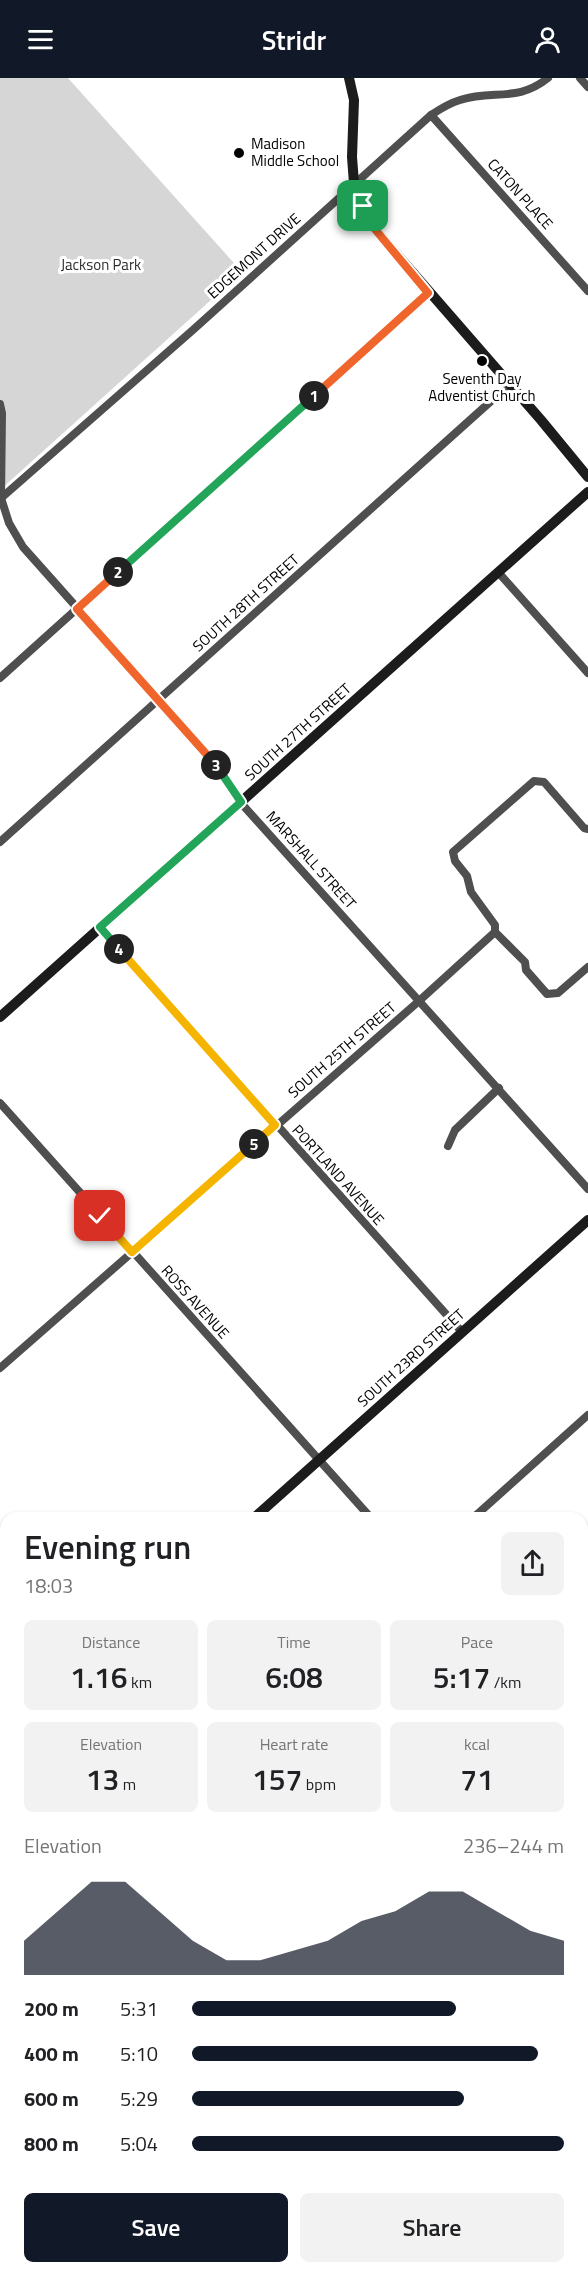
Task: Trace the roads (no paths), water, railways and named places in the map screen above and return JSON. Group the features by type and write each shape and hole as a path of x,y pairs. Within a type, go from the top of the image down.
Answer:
{"street":[{"path":"349,78 354,100 352,158 354,183 374,228 588,477"},
{"name":"EDGEMONT DRIVE","path":"1,498 194,329 431,115 460,100 478,96 523,93 548,78"},
{"path":"580,78 588,87"},
{"name":"CATON PLACE","path":"431,115 588,291"},
{"path":"0,678 428,293"},
{"name":"SOUTH 28TH STREET","path":"0,842 510,384"},
{"name":"MARSHALL STREET","path":"0,404 2,414 1,498 9,523 23,547 217,765 241,802 588,1189"},
{"name":"SOUTH 27TH STREET","path":"0,1017 588,492"},
{"path":"498,572 588,673"},
{"path":"588,829 584,828 544,782 534,781 453,852 455,861 467,876 471,892 495,925 495,932 525,962 526,970 547,994 558,993 588,967"},
{"name":"PORTLAND AVENUE","path":"100,927 462,1332"},
{"name":"SOUTH 25TH STREET","path":"0,1368 495,932"},
{"path":"448,1146 455,1130 499,1088"},
{"name":"ROSS AVENUE","path":"0,1103 365,1512"},
{"name":"SOUTH 23RD STREET","path":"261,1512 588,1220"},
{"path":"480,1512 588,1415"}],"place":[{"name":"Madison Middle School","path":"239,153"},
{"name":"Seventh Day Adventist Church","path":"482,361"}],"park label":[{"name":"Jackson Park","path":"101,265"}]}
